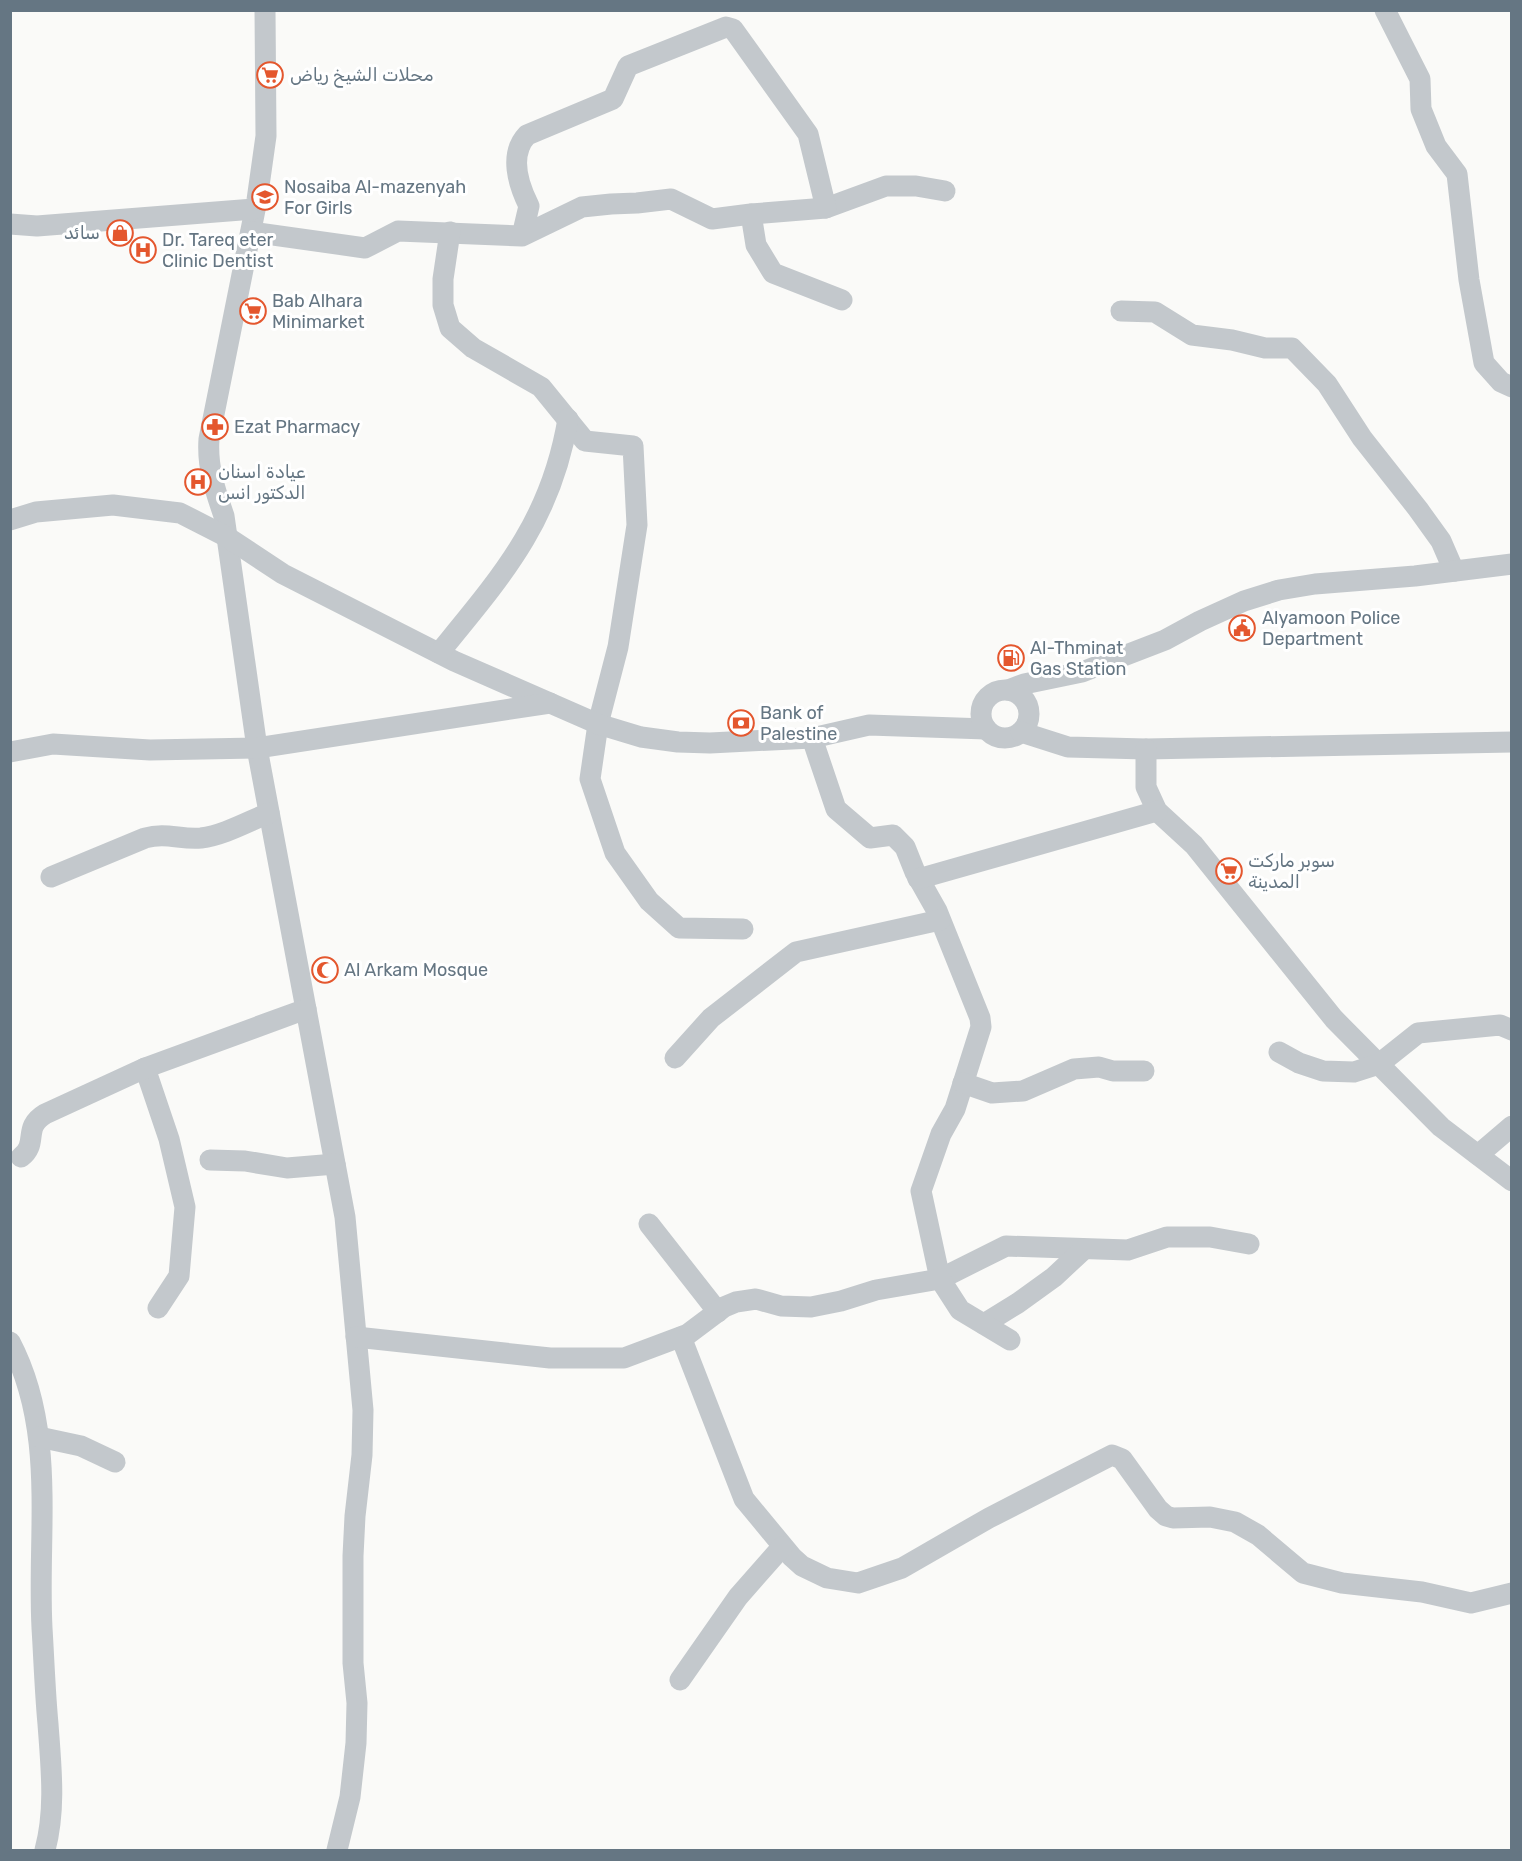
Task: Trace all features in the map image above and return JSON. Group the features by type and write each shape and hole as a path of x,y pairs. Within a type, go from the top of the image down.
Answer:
{"street":[{"path":"1385,10 1420,79 1421,110 1436,146 1457,174 1469,280 1484,363 1501,382 1512,387"},
{"path":"271,14 266,136 251,232 209,439 209,458 212,478 224,516 257,748 345,1217 363,1422 353,1556 353,1663 357,1730 352,1783 337,1851"},
{"path":"522,236 529,206 521,190 516,159 522,140 527,135 613,99 628,66 726,27 733,30 808,134 826,208"},
{"path":"251,232 365,248 398,231 522,236 582,207 601,205 671,199 712,219 826,208 886,186 916,186 945,191"},
{"path":"10,224 37,226 254,209"},
{"path":"751,214 756,245 773,273 842,300"},
{"path":"450,232 443,288 443,305 450,328 473,348 541,387 585,441 633,446 638,525 618,647 598,724 590,779 615,853 649,901 678,928 743,929"},
{"path":"1121,311 1155,312 1192,335 1232,340 1265,348 1292,348 1327,384 1362,438 1418,509 1441,541 1454,571"},
{"path":"439,653 503,574 531,530 559,460 568,419"},
{"path":"10,520 36,512 113,505 180,513 227,537 283,574 439,653 598,724 641,737 678,742 734,742 812,738 870,725 986,729"},
{"path":"1512,564 1315,584 1270,593 1244,601 1165,640 1082,672 1024,684 992,694 983,706 982,722 992,734 1007,738 1022,732 1068,747 1146,749 1512,742"},
{"path":"1008,690 1016,693 1027,703 1029,719 1022,732"},
{"path":"10,752 53,744 150,750 257,748 550,703"},
{"path":"812,738 836,809 870,838 893,835 905,847 918,879 940,920 980,1018 981,1028 955,1109 941,1134 921,1191 940,1279 960,1310 1010,1340"},
{"path":"1146,749 1146,787 1157,811 1194,845 1334,1019 1441,1127 1512,1181"},
{"path":"918,879 1157,811"},
{"path":"51,877 145,838 160,834 203,838 269,813"},
{"path":"675,1058 711,1018 796,952 940,920"},
{"path":"21,1157 29,1149 31,1130 40,1117 145,1068 306,1009"},
{"path":"1280,1052 1299,1063 1323,1071 1354,1072 1379,1065 1418,1033 1500,1025 1512,1030"},
{"path":"963,1083 992,1093 1023,1091 1074,1069 1099,1067 1113,1071 1144,1071"},
{"path":"145,1068 169,1139 185,1207 178,1276 159,1308"},
{"path":"1478,1155 1512,1125"},
{"path":"210,1160 246,1161 287,1168 335,1164"},
{"path":"649,1224 718,1312"},
{"path":"356,1337 561,1358 624,1358 688,1334 718,1312 746,1299 795,1307 826,1305 876,1290 940,1279 1006,1246 1128,1250 1167,1237 1210,1237 1249,1244"},
{"path":"984,1324 1054,1277 1083,1250"},
{"path":"681,1336 744,1499 782,1547 802,1566 841,1581 858,1582 902,1568 989,1518 1112,1455 1122,1459 1158,1509 1166,1516 1184,1519 1210,1517 1235,1522 1258,1535 1302,1573 1342,1583 1422,1592 1471,1603 1512,1593"},
{"path":"10,1342 28,1382 39,1437 43,1498 40,1588 52,1779 50,1823 45,1851"},
{"path":"39,1437 81,1446 115,1462"},
{"path":"680,1680 738,1597 782,1547"}],"place":[{"name":"محلات الشيخ رياض","path":"270,75"},
{"name":"Nosaiba Al-mazenyah For Girls","path":"265,197"},
{"name":"سائد","path":"120,233"},
{"name":"Dr. Tareq eter Clinic Dentist","path":"143,250"},
{"name":"Bab Alhara Minimarket","path":"253,311"},
{"name":"Ezat Pharmacy","path":"215,427"},
{"name":"عيادة اسنان الدكتور انس","path":"198,482"},
{"name":"Alyamoon Police Department","path":"1242,628"},
{"name":"Al-Thminat Gas Station","path":"1011,658"},
{"name":"Bank of Palestine","path":"741,723"},
{"name":"سوبر ماركت المدينة","path":"1229,871"},
{"name":"Al Arkam Mosque","path":"325,970"}]}
